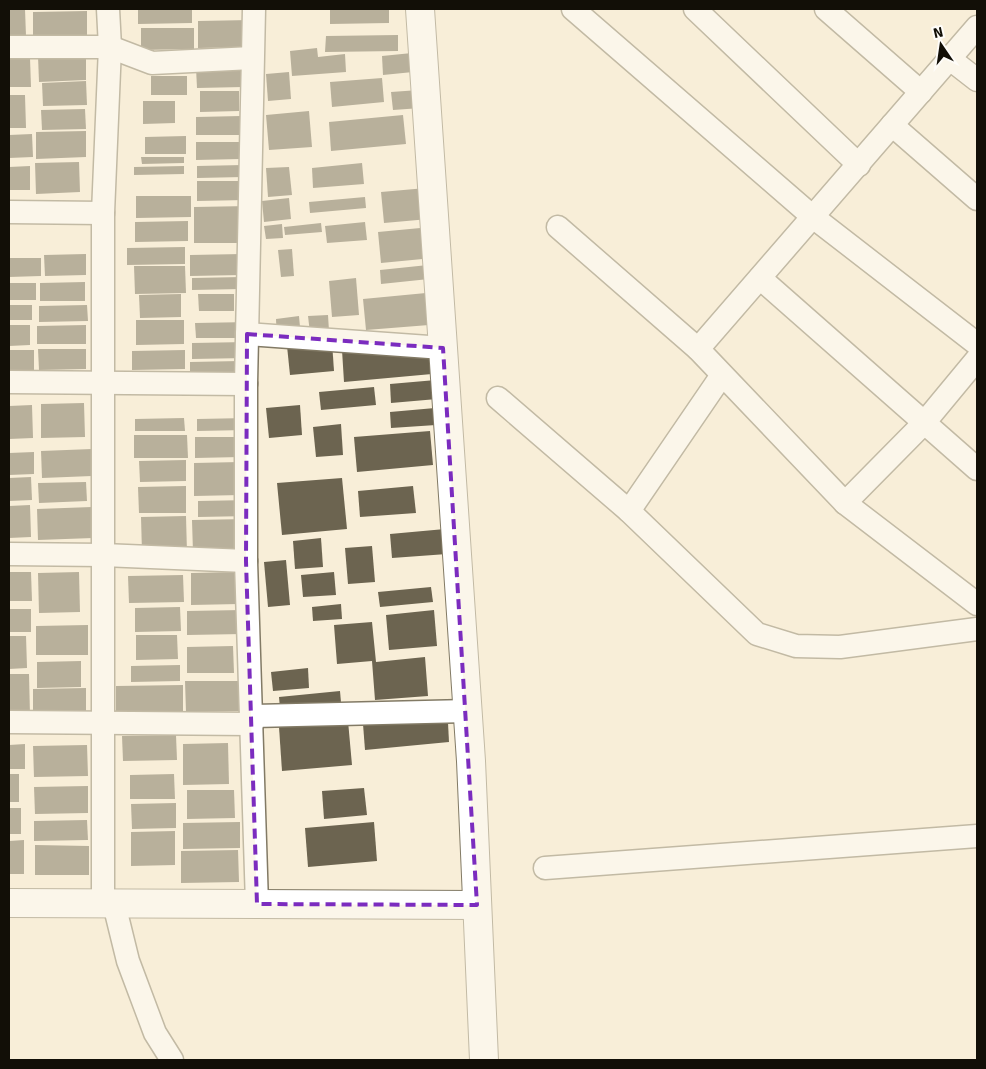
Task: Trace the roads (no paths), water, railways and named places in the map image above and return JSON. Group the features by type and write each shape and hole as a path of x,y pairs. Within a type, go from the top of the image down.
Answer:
{"street":[{"path":"108,9 110,47 103,213 102,382 103,722 108,904 155,1033 172,1060"},
{"path":"254,9 246,384 246,561 257,904"},
{"path":"420,9 468,711 484,1060"},
{"path":"573,9 813,217 977,344"},
{"path":"695,9 858,165"},
{"path":"826,9 921,92"},
{"path":"698,349 977,27"},
{"path":"9,47 110,47 152,63 252,58"},
{"path":"950,58 977,80"},
{"path":"892,126 977,199"},
{"path":"9,212 103,213"},
{"path":"558,227 698,349 846,503 977,604"},
{"path":"760,278 977,470"},
{"path":"247,334 443,348"},
{"path":"846,503 924,423 977,359"},
{"path":"629,511 722,375"},
{"path":"9,382 246,384"},
{"path":"498,398 629,511 757,634 796,646 840,648 977,629"},
{"path":"9,554 103,555 246,561"},
{"path":"9,722 252,720 468,711"},
{"path":"545,868 977,836"},
{"path":"9,903 477,905"}]}
